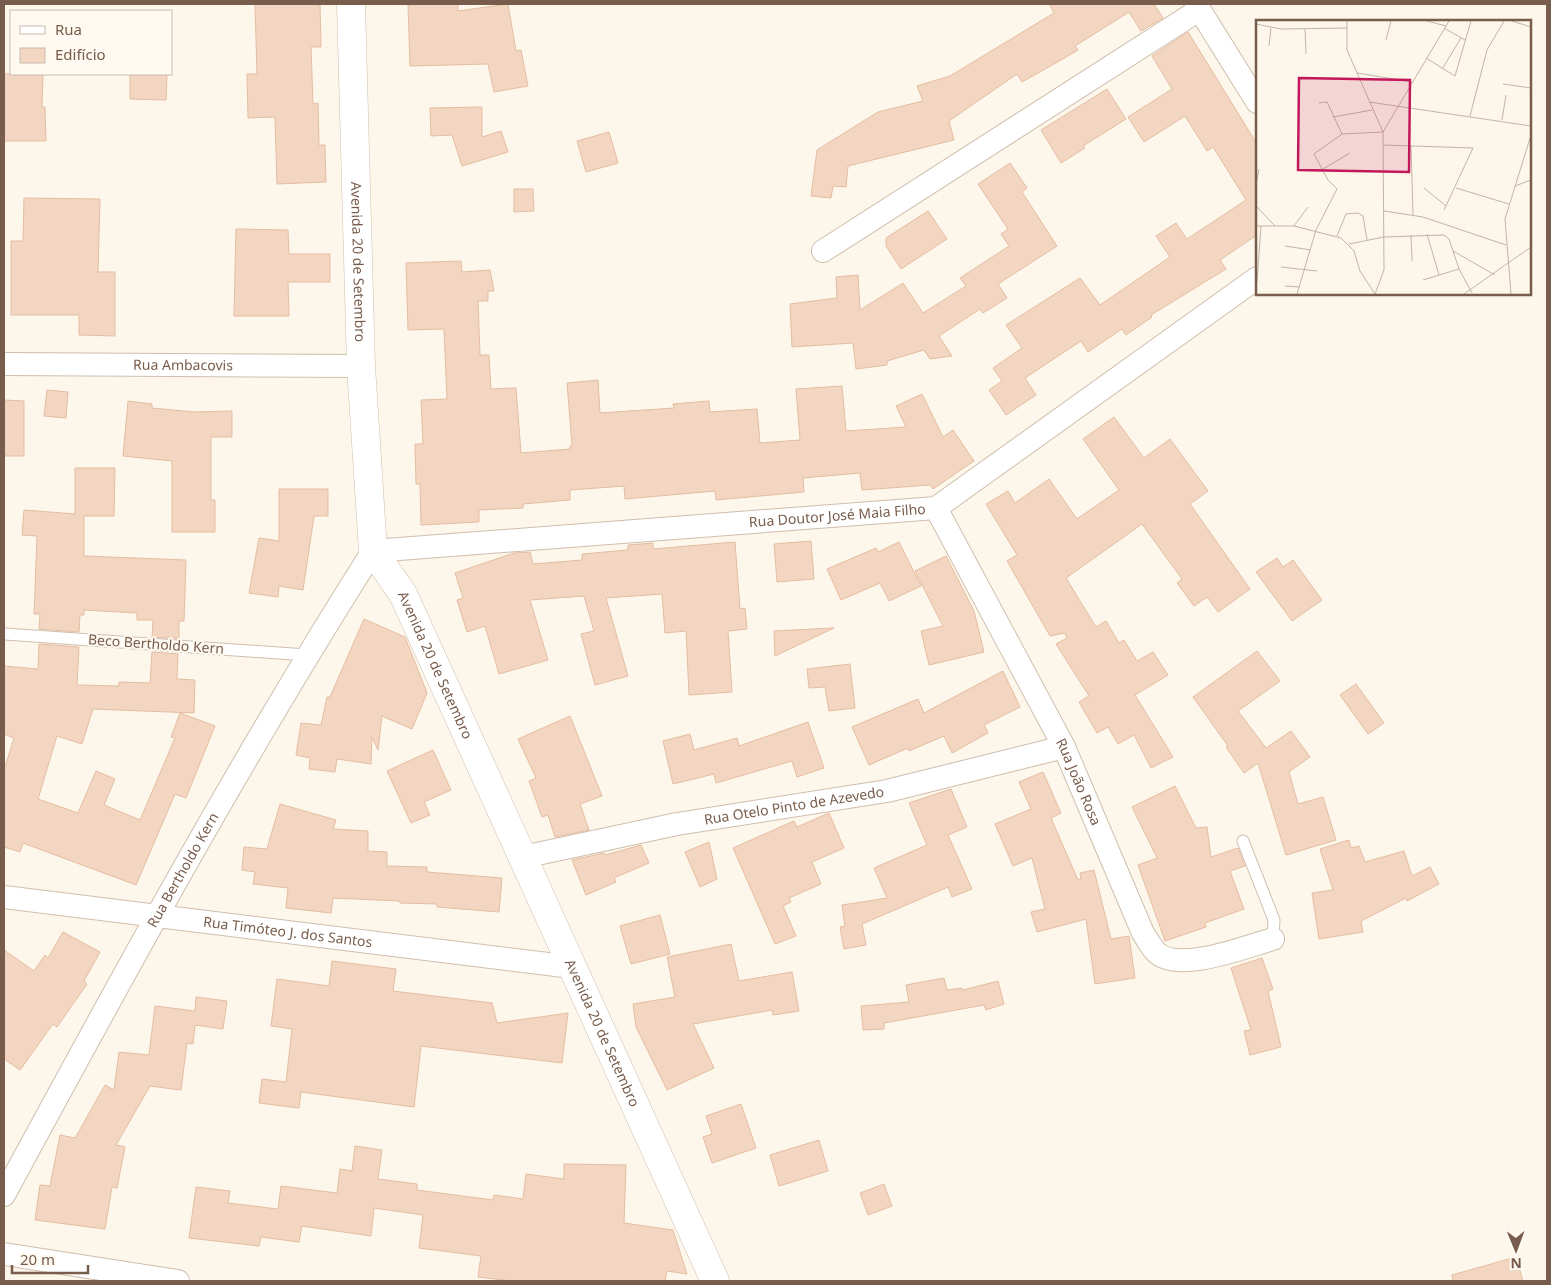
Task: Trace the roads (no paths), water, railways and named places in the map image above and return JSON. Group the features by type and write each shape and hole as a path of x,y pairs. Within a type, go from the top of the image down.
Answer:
{"street":[{"name":"Avenida 20 de Setembro","path":"351,4 361,366 373,551 403,594 716,1281"},
{"path":"823,251 1197,7 1256,100"},
{"name":"Rua Doutor José Maia Filho","path":"373,551 936,508 1256,279"},
{"name":"Rua Ambacovis","path":"4,364 361,366"},
{"name":"Rua João Rosa","path":"936,508 1064,747 1143,933 1157,954 1174,961 1200,959 1273,939"},
{"name":"Rua Bertholdo Kern","path":"4,1195 156,915 307,654 373,551"},
{"name":"Rua Otelo Pinto de Azevedo","path":"523,857 677,824 887,791 1064,747"},
{"name":"Rua Timóteo J. dos Santos","path":"4,897 572,967"},
{"path":"4,1254 178,1281"}],"lane":[{"name":"Beco Bertholdo Kern","path":"6,634 307,654"},
{"path":"1243,841 1274,920 1273,939"}]}
